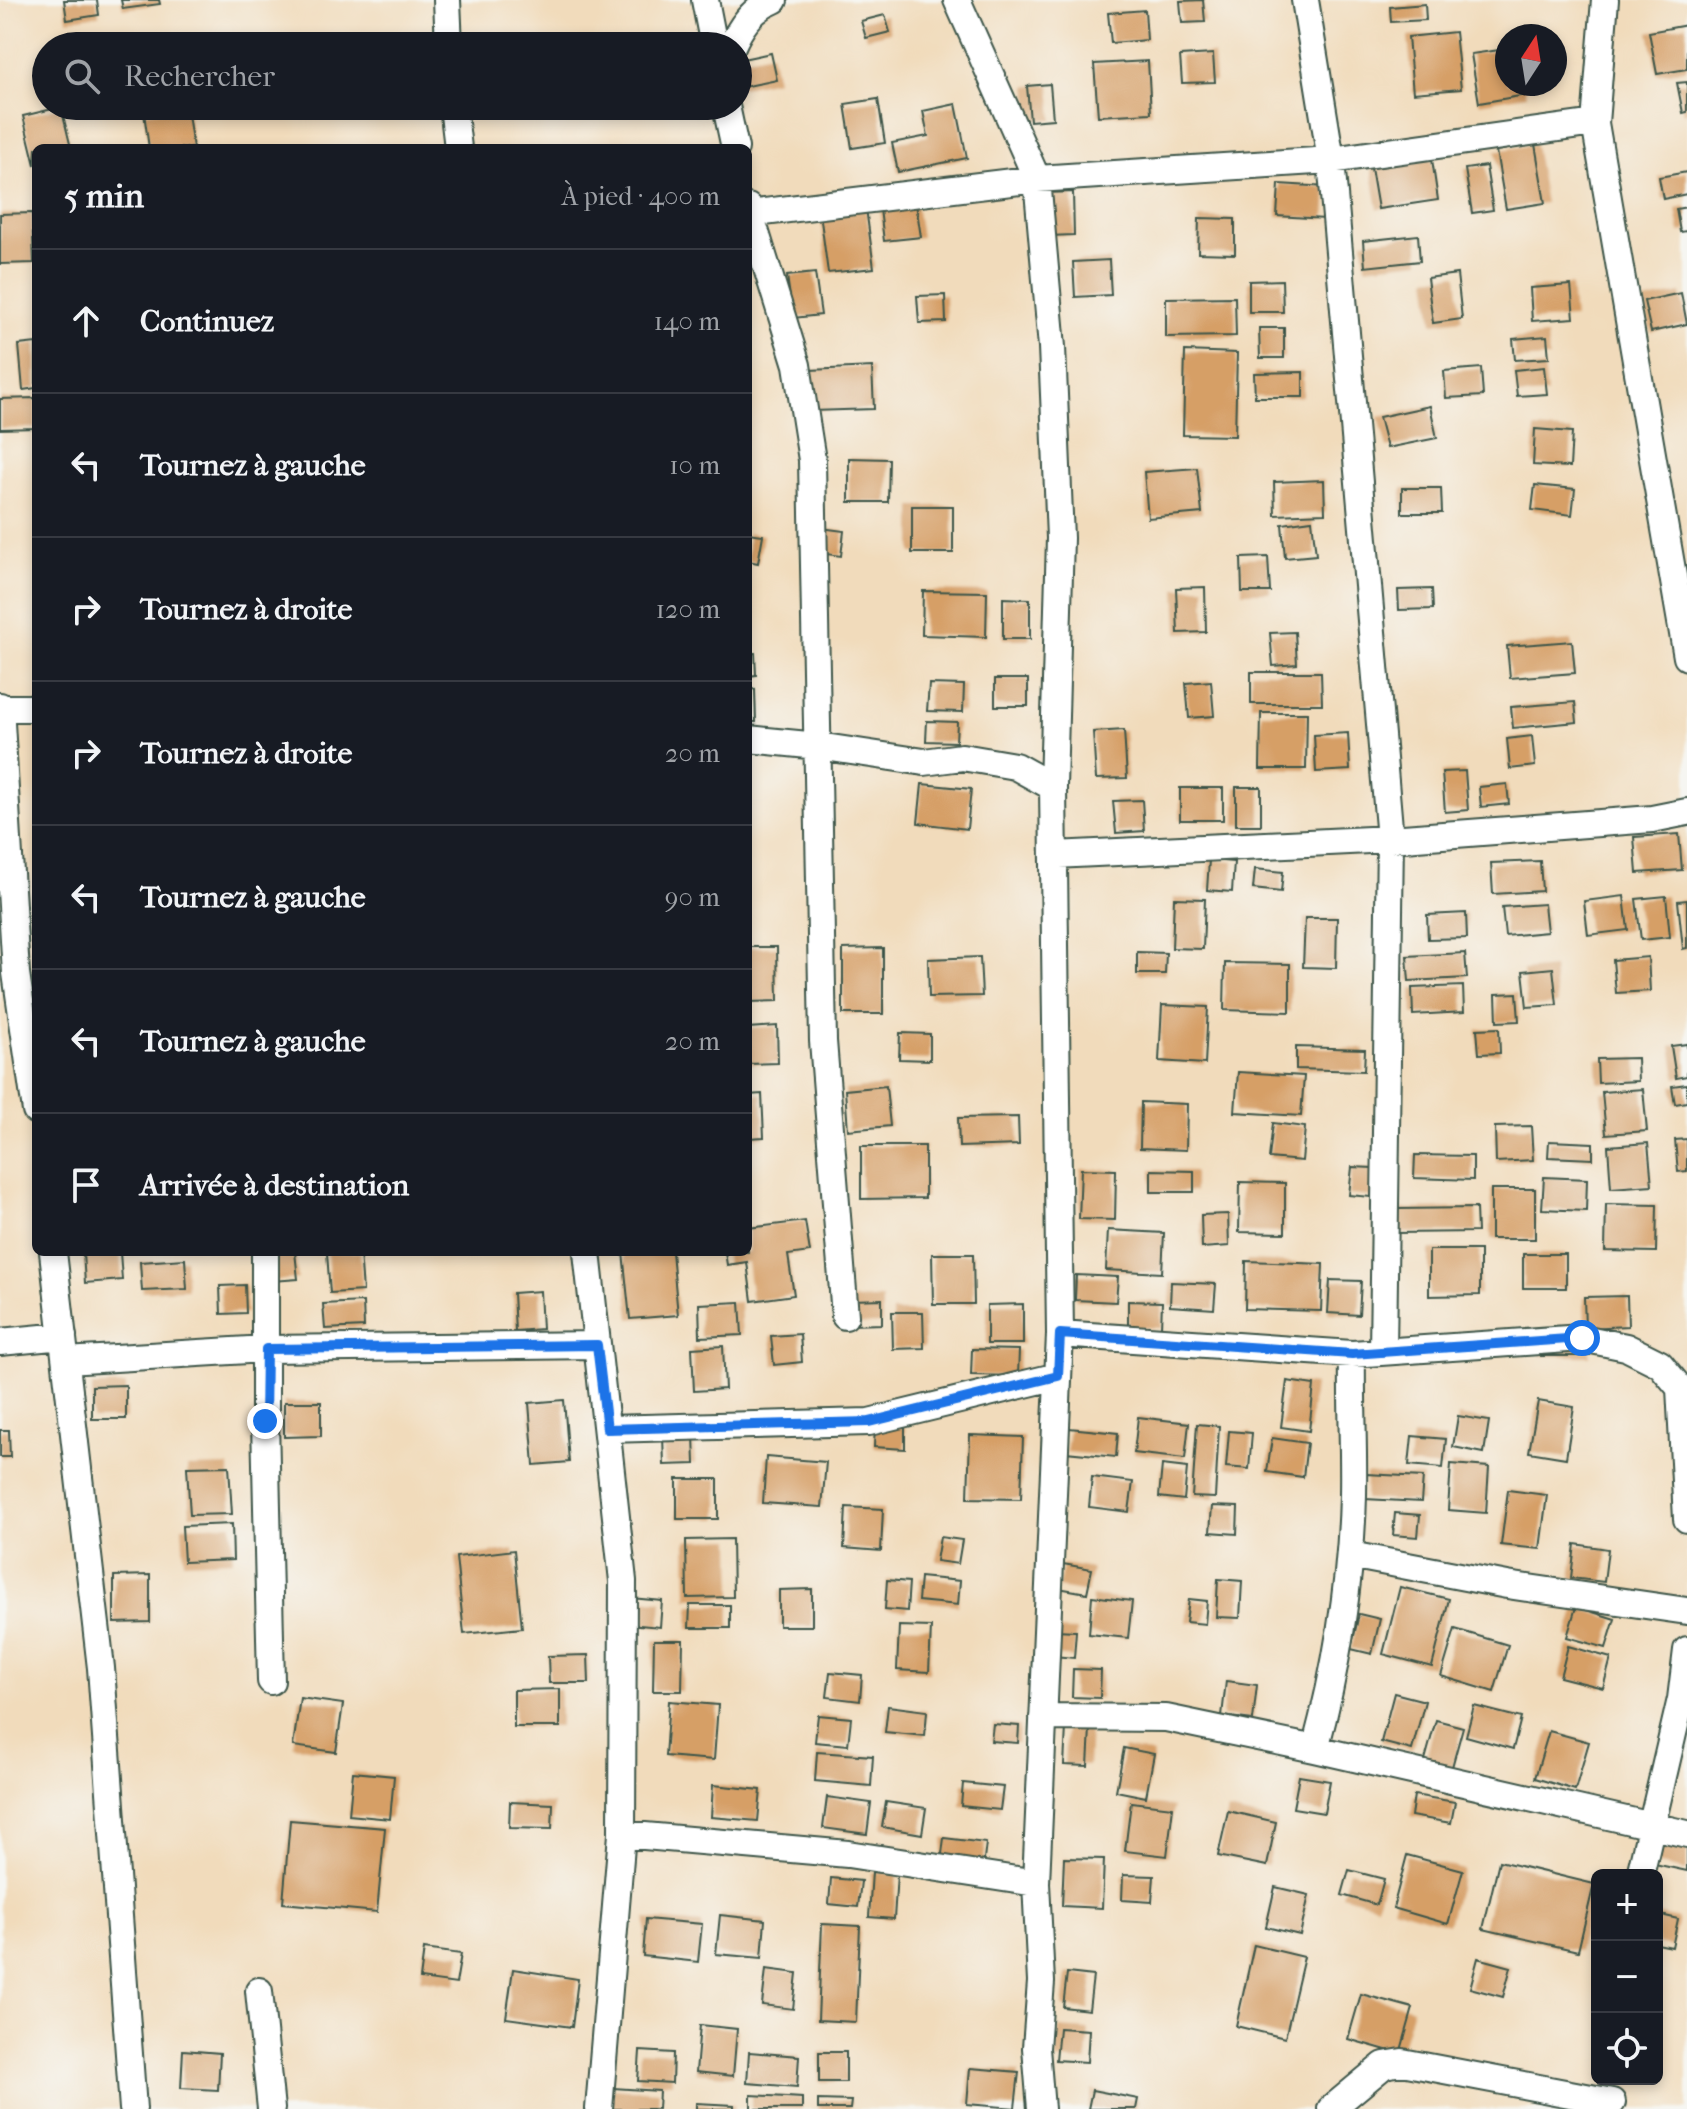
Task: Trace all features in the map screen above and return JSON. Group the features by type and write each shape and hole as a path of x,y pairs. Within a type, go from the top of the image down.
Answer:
{"street":[{"path":"447,0 448,32"},
{"path":"705,0 711,32"},
{"path":"740,32 746,20 762,5 774,0"},
{"path":"957,0 1037,179 1052,347 1060,538 1053,787 1060,1334 1036,1883 1041,1982 1036,2048 1041,2109"},
{"path":"1305,0 1331,160 1390,839 1383,1351"},
{"path":"1605,0 1595,123 1687,657"},
{"path":"455,120 458,144"},
{"path":"729,120 734,144"},
{"path":"752,211 1037,179 1331,160 1595,123"},
{"path":"752,224 797,365 812,460 823,1041 845,1316"},
{"path":"32,708 0,707 8,973 32,1091"},
{"path":"752,739 924,762 962,757 1015,766 1053,787"},
{"path":"1054,855 1390,839 1652,819 1687,812"},
{"path":"53,1256 101,1668 133,2109"},
{"path":"265,1256 271,1681"},
{"path":"587,1256 623,1581 622,1834 599,2109"},
{"path":"1060,1334 1352,1354 1582,1338 1626,1347 1660,1364 1680,1388 1687,1519"},
{"path":"0,1342 64,1348 597,1345"},
{"path":"1315,1749 1331,1692 1350,1555 1352,1354"},
{"path":"607,1429 869,1422 1058,1376"},
{"path":"1350,1555 1507,1585 1687,1611"},
{"path":"1641,1869 1674,1730 1687,1650"},
{"path":"1043,1717 1166,1718 1687,1834"},
{"path":"622,1834 848,1854 1036,1883"},
{"path":"259,1991 271,2109"},
{"path":"1331,2109 1384,2065 1402,2062 1612,2097"}],"building":[{"path":"64,0 97,0 99,15 67,20"},
{"path":"121,0 159,0 160,4 123,9"},
{"path":"1203,0 1205,22 1182,23 1180,1"},
{"path":"1425,4 1426,20 1391,22 1390,7"},
{"path":"1145,10 1147,40 1111,43 1108,13"},
{"path":"885,15 890,32 866,38 861,21"},
{"path":"1687,25 1687,69 1657,74 1649,32"},
{"path":"1455,32 1461,89 1413,93 1408,37"},
{"path":"1495,51 1495,96 1520,96 1479,103 1471,54"},
{"path":"771,53 777,80 752,85 752,57"},
{"path":"1213,54 1215,82 1182,83 1180,56"},
{"path":"1148,61 1151,113 1098,116 1094,64"},
{"path":"1687,82 1687,112 1683,113 1677,83"},
{"path":"1050,84 1053,119 1030,121 1027,86"},
{"path":"878,99 885,143 852,148 845,104"},
{"path":"956,104 967,158 898,172 892,143 928,136 923,111"},
{"path":"32,114 32,120 64,120 70,144 32,144 32,153 23,116"},
{"path":"145,120 189,120 192,144 148,144"},
{"path":"1535,144 1545,203 1506,209 1496,151"},
{"path":"1432,159 1438,200 1378,209 1371,168"},
{"path":"1486,166 1493,210 1472,213 1465,169"},
{"path":"1687,172 1687,194 1663,199 1659,177"},
{"path":"1279,184 1327,187 1325,219 1277,216"},
{"path":"1073,192 1074,235 1048,236 1047,193"},
{"path":"916,204 921,237 884,241 880,209"},
{"path":"1687,207 1687,231 1680,232 1676,209"},
{"path":"866,208 874,268 828,273 820,213"},
{"path":"32,213 32,263 0,264 0,214"},
{"path":"1199,218 1235,219 1235,254 1198,253"},
{"path":"1418,235 1420,261 1365,267 1363,241"},
{"path":"1109,260 1111,295 1075,297 1073,262"},
{"path":"815,273 821,315 793,318 787,276"},
{"path":"1457,274 1462,319 1433,323 1427,278"},
{"path":"1282,280 1283,312 1249,312 1249,281"},
{"path":"1571,285 1574,318 1532,321 1530,288"},
{"path":"1681,293 1687,324 1651,332 1644,301"},
{"path":"945,295 946,322 919,323 917,296"},
{"path":"1235,297 1236,336 1166,337 1166,298"},
{"path":"1259,328 1284,328 1284,358 1260,358"},
{"path":"1547,336 1549,358 1515,360 1513,339"},
{"path":"32,343 32,389 23,390 19,345"},
{"path":"1185,351 1237,353 1235,436 1183,435"},
{"path":"872,367 874,409 812,411 810,370"},
{"path":"1544,367 1547,394 1517,396 1514,370"},
{"path":"1481,368 1483,396 1446,398 1444,371"},
{"path":"1303,372 1303,397 1255,397 1254,373"},
{"path":"32,398 32,428 0,429 0,399"},
{"path":"1430,406 1437,438 1387,448 1379,417"},
{"path":"1535,429 1572,432 1570,467 1533,465"},
{"path":"849,458 889,459 888,502 849,502"},
{"path":"1197,468 1202,513 1148,518 1144,472"},
{"path":"1324,480 1325,513 1275,515 1274,482"},
{"path":"1535,485 1575,489 1572,515 1532,510"},
{"path":"1402,488 1441,488 1442,513 1402,513"},
{"path":"912,506 953,506 953,553 912,553"},
{"path":"1312,520 1316,555 1285,558 1282,524"},
{"path":"821,528 844,531 841,556 818,553"},
{"path":"752,534 763,535 758,563 752,562"},
{"path":"1268,557 1270,592 1242,592 1241,558"},
{"path":"1205,587 1206,632 1178,633 1176,588"},
{"path":"1432,589 1433,609 1399,610 1398,590"},
{"path":"923,591 987,592 986,637 922,635"},
{"path":"1003,598 1030,599 1030,639 1003,639"},
{"path":"1295,632 1297,664 1273,666 1270,633"},
{"path":"1572,641 1575,673 1510,678 1507,646"},
{"path":"752,653 755,653 756,675 752,676"},
{"path":"1251,672 1321,672 1322,704 1251,704"},
{"path":"995,679 1028,679 1028,706 995,706"},
{"path":"1211,681 1214,716 1189,718 1186,683"},
{"path":"929,684 964,685 963,712 927,711"},
{"path":"752,689 755,689 756,722 752,722"},
{"path":"1575,702 1577,722 1513,728 1511,707"},
{"path":"1261,713 1307,713 1306,769 1260,769"},
{"path":"927,721 957,722 956,742 926,741"},
{"path":"1124,730 1127,778 1096,779 1093,732"},
{"path":"1348,733 1350,770 1316,772 1314,735"},
{"path":"1532,736 1535,766 1510,769 1507,739"},
{"path":"1465,771 1468,810 1445,812 1442,772"},
{"path":"922,784 971,789 967,829 918,823"},
{"path":"1507,784 1509,804 1481,807 1479,787"},
{"path":"1236,787 1261,787 1261,825 1236,825"},
{"path":"1180,788 1223,788 1223,820 1180,820"},
{"path":"1142,800 1144,831 1116,833 1113,801"},
{"path":"1679,834 1682,870 1637,873 1634,837"},
{"path":"1209,860 1234,862 1232,892 1207,890"},
{"path":"1540,861 1542,891 1493,894 1491,863"},
{"path":"1255,869 1283,872 1281,892 1253,889"},
{"path":"1624,896 1628,930 1588,935 1584,901"},
{"path":"1666,896 1670,937 1641,940 1636,899"},
{"path":"1174,898 1205,899 1203,949 1172,948"},
{"path":"1687,900 1687,948 1683,949 1678,901"},
{"path":"1544,904 1547,932 1505,936 1502,907"},
{"path":"1466,913 1467,938 1428,939 1427,915"},
{"path":"1305,918 1337,918 1336,968 1303,967"},
{"path":"752,947 777,947 778,1001 752,1002"},
{"path":"883,948 883,1014 843,1014 843,949"},
{"path":"1137,952 1166,953 1165,974 1137,974"},
{"path":"1465,953 1467,978 1409,981 1407,956"},
{"path":"980,957 982,996 929,997 928,959"},
{"path":"1648,957 1650,991 1616,993 1613,960"},
{"path":"1225,963 1290,964 1290,1012 1224,1010"},
{"path":"1553,968 1557,1005 1527,1007 1523,971"},
{"path":"1463,986 1464,1012 1413,1015 1412,988"},
{"path":"1517,993 1519,1021 1497,1022 1496,994"},
{"path":"1162,1005 1208,1007 1205,1064 1159,1061"},
{"path":"777,1026 778,1063 752,1064 752,1028"},
{"path":"1499,1028 1500,1053 1479,1054 1477,1029"},
{"path":"900,1033 930,1034 930,1060 899,1059"},
{"path":"1687,1044 1687,1076 1676,1078 1671,1046"},
{"path":"1296,1047 1365,1049 1364,1071 1296,1069"},
{"path":"1637,1058 1638,1081 1598,1083 1597,1059"},
{"path":"1238,1072 1304,1076 1301,1116 1235,1112"},
{"path":"1687,1084 1687,1102 1675,1104 1672,1086"},
{"path":"886,1086 890,1126 848,1130 845,1090"},
{"path":"1643,1089 1647,1131 1606,1134 1602,1092"},
{"path":"762,1094 764,1137 752,1138 752,1095"},
{"path":"1141,1102 1187,1104 1186,1150 1140,1148"},
{"path":"1018,1117 1019,1145 959,1147 958,1118"},
{"path":"1273,1123 1305,1127 1302,1161 1269,1158"},
{"path":"1531,1126 1533,1160 1496,1162 1495,1127"},
{"path":"1687,1139 1687,1171 1678,1172 1675,1140"},
{"path":"1549,1141 1593,1143 1593,1159 1548,1157"},
{"path":"1648,1143 1652,1185 1611,1188 1608,1146"},
{"path":"861,1146 925,1146 925,1198 861,1199"},
{"path":"1415,1155 1473,1156 1473,1180 1414,1178"},
{"path":"1352,1167 1373,1168 1371,1197 1349,1195"},
{"path":"1081,1169 1116,1170 1115,1220 1079,1219"},
{"path":"1151,1170 1194,1171 1194,1192 1151,1192"},
{"path":"1544,1177 1587,1179 1586,1211 1542,1209"},
{"path":"1240,1182 1285,1183 1285,1233 1239,1232"},
{"path":"1491,1189 1535,1189 1535,1239 1491,1239"},
{"path":"1606,1204 1657,1205 1656,1252 1605,1251"},
{"path":"1476,1208 1477,1232 1396,1233 1396,1209"},
{"path":"1228,1214 1229,1246 1202,1248 1201,1215"},
{"path":"805,1221 810,1252 788,1255 794,1295 752,1301 747,1262 727,1265 726,1256 752,1256 752,1228"},
{"path":"1108,1230 1164,1233 1162,1273 1106,1270"},
{"path":"1429,1250 1480,1250 1480,1295 1429,1296"},
{"path":"932,1254 973,1254 974,1304 933,1304"},
{"path":"1523,1254 1566,1254 1566,1288 1523,1288"},
{"path":"83,1256 120,1256 122,1280 85,1283"},
{"path":"272,1256 295,1256 298,1279 273,1281"},
{"path":"327,1256 360,1256 363,1291 330,1293"},
{"path":"623,1256 672,1256 678,1315 630,1319"},
{"path":"185,1259 187,1289 142,1291 140,1262"},
{"path":"1246,1261 1323,1264 1321,1311 1245,1309"},
{"path":"1076,1275 1118,1277 1116,1302 1075,1300"},
{"path":"1330,1280 1361,1281 1359,1315 1328,1313"},
{"path":"1171,1282 1216,1284 1214,1309 1170,1306"},
{"path":"245,1285 246,1313 221,1314 220,1286"},
{"path":"540,1291 542,1329 515,1331 513,1293"},
{"path":"1627,1296 1628,1326 1585,1328 1584,1297"},
{"path":"882,1299 882,1324 852,1325 852,1300"},
{"path":"1128,1301 1162,1302 1161,1328 1128,1327"},
{"path":"363,1302 364,1327 325,1329 323,1304"},
{"path":"740,1302 742,1335 700,1337 699,1304"},
{"path":"1023,1304 1023,1344 987,1344 987,1305"},
{"path":"892,1312 923,1312 924,1348 893,1349"},
{"path":"800,1334 802,1362 774,1365 771,1336"},
{"path":"1541,1345 1590,1345 1590,1356 1541,1356"},
{"path":"723,1346 725,1389 694,1391 692,1348"},
{"path":"972,1349 1019,1350 1018,1376 971,1375"},
{"path":"1287,1381 1314,1385 1309,1431 1281,1427"},
{"path":"126,1385 126,1419 92,1419 92,1386"},
{"path":"564,1400 569,1462 534,1465 529,1403"},
{"path":"1538,1401 1574,1407 1566,1458 1529,1452"},
{"path":"284,1402 321,1402 321,1436 284,1437"},
{"path":"1458,1416 1489,1421 1484,1453 1453,1447"},
{"path":"1138,1417 1189,1423 1185,1459 1134,1453"},
{"path":"1197,1424 1219,1426 1215,1498 1192,1497"},
{"path":"875,1425 905,1427 905,1449 874,1447"},
{"path":"1069,1428 1118,1433 1116,1457 1066,1452"},
{"path":"0,1430 9,1430 10,1457 0,1457"},
{"path":"1229,1431 1252,1433 1249,1469 1226,1467"},
{"path":"663,1435 694,1435 695,1464 664,1465"},
{"path":"970,1435 1023,1437 1021,1499 968,1498"},
{"path":"1412,1436 1446,1439 1443,1468 1409,1465"},
{"path":"1272,1438 1307,1443 1303,1477 1267,1472"},
{"path":"766,1457 826,1462 822,1507 763,1503"},
{"path":"1451,1464 1489,1467 1486,1513 1448,1510"},
{"path":"1162,1465 1187,1468 1184,1500 1159,1497"},
{"path":"229,1466 232,1514 190,1515 187,1467"},
{"path":"1366,1474 1423,1477 1421,1502 1365,1499"},
{"path":"1092,1477 1133,1482 1129,1512 1089,1507"},
{"path":"677,1479 718,1479 718,1519 677,1519"},
{"path":"1508,1490 1547,1495 1540,1549 1501,1545"},
{"path":"1212,1506 1238,1507 1237,1534 1210,1532"},
{"path":"846,1507 883,1509 881,1551 844,1548"},
{"path":"1395,1513 1420,1515 1418,1537 1393,1535"},
{"path":"232,1524 233,1560 184,1562 182,1526"},
{"path":"940,1537 962,1540 958,1564 936,1561"},
{"path":"732,1539 733,1597 687,1598 686,1540"},
{"path":"1575,1544 1608,1549 1604,1582 1571,1578"},
{"path":"514,1550 522,1628 464,1634 456,1557"},
{"path":"1063,1564 1092,1569 1087,1593 1058,1588"},
{"path":"150,1575 150,1622 114,1623 114,1576"},
{"path":"920,1577 960,1581 958,1605 918,1601"},
{"path":"1218,1579 1242,1581 1240,1618 1216,1617"},
{"path":"887,1580 909,1582 907,1611 885,1609"},
{"path":"1400,1587 1449,1599 1432,1667 1383,1654"},
{"path":"812,1589 812,1626 779,1626 779,1590"},
{"path":"1092,1596 1132,1601 1128,1638 1089,1634"},
{"path":"631,1598 662,1601 660,1627 629,1624"},
{"path":"1189,1599 1207,1601 1205,1624 1186,1622"},
{"path":"690,1605 730,1605 730,1628 689,1628"},
{"path":"1576,1607 1615,1619 1606,1648 1567,1637"},
{"path":"1359,1614 1380,1619 1372,1654 1351,1649"},
{"path":"899,1626 931,1627 929,1672 897,1670"},
{"path":"1455,1629 1508,1645 1494,1692 1441,1676"},
{"path":"1055,1630 1076,1631 1074,1658 1054,1656"},
{"path":"654,1640 683,1640 682,1691 653,1691"},
{"path":"1568,1646 1611,1658 1603,1688 1560,1677"},
{"path":"588,1655 589,1683 549,1683 548,1656"},
{"path":"1073,1669 1101,1670 1100,1698 1072,1697"},
{"path":"830,1672 862,1675 860,1701 827,1697"},
{"path":"1226,1681 1257,1685 1253,1720 1222,1716"},
{"path":"560,1689 560,1727 514,1727 514,1690"},
{"path":"1394,1693 1425,1701 1412,1750 1381,1742"},
{"path":"300,1698 343,1704 336,1752 293,1746"},
{"path":"669,1701 718,1705 714,1760 665,1756"},
{"path":"888,1706 927,1711 925,1736 885,1732"},
{"path":"1474,1706 1521,1718 1513,1749 1466,1736"},
{"path":"818,1715 851,1718 848,1745 815,1742"},
{"path":"1436,1720 1463,1727 1452,1767 1425,1760"},
{"path":"993,1724 1019,1726 1018,1743 991,1741"},
{"path":"1066,1727 1090,1728 1088,1766 1064,1765"},
{"path":"1549,1731 1589,1742 1575,1790 1535,1778"},
{"path":"1124,1748 1154,1754 1146,1797 1116,1791"},
{"path":"817,1752 873,1756 871,1786 815,1781"},
{"path":"353,1772 394,1776 390,1819 349,1815"},
{"path":"1299,1776 1330,1781 1324,1813 1293,1808"},
{"path":"963,1783 1003,1787 1000,1810 961,1806"},
{"path":"713,1785 761,1790 758,1821 711,1817"},
{"path":"1414,1795 1455,1802 1451,1823 1411,1816"},
{"path":"827,1797 871,1803 867,1834 823,1828"},
{"path":"510,1802 553,1804 552,1829 509,1828"},
{"path":"886,1802 926,1808 922,1834 882,1827"},
{"path":"1131,1802 1173,1807 1167,1856 1125,1851"},
{"path":"1228,1811 1276,1822 1267,1866 1218,1856"},
{"path":"290,1820 385,1828 377,1912 283,1903"},
{"path":"944,1838 986,1843 983,1868 941,1862"},
{"path":"1654,1840 1687,1846 1687,1871 1650,1863"},
{"path":"1407,1855 1463,1870 1448,1924 1393,1908"},
{"path":"1064,1858 1104,1859 1102,1908 1062,1906"},
{"path":"1499,1861 1591,1883 1591,1897 1578,1951 1483,1929"},
{"path":"1349,1870 1384,1879 1377,1905 1342,1895"},
{"path":"872,1872 897,1874 894,1919 869,1917"},
{"path":"1123,1875 1154,1876 1152,1902 1122,1900"},
{"path":"831,1878 861,1881 858,1907 829,1904"},
{"path":"1275,1887 1309,1895 1300,1935 1266,1927"},
{"path":"720,1915 765,1920 762,1958 716,1954"},
{"path":"1663,1915 1678,1919 1672,1947 1663,1945"},
{"path":"646,1919 702,1924 698,1962 643,1956"},
{"path":"822,1924 860,1926 856,2022 818,2020"},
{"path":"1254,1945 1304,1957 1285,2038 1236,2026"},
{"path":"424,1949 461,1954 456,1984 420,1979"},
{"path":"1478,1958 1511,1967 1503,1997 1470,1988"},
{"path":"513,1969 578,1979 572,2027 506,2018"},
{"path":"766,1969 797,1973 793,2009 762,2005"},
{"path":"1067,1973 1093,1976 1089,2010 1063,2007"},
{"path":"1361,1994 1413,2008 1400,2054 1348,2039"},
{"path":"700,2025 737,2029 733,2076 696,2072"},
{"path":"1059,2028 1089,2030 1087,2062 1056,2060"},
{"path":"183,2050 220,2053 218,2090 181,2088"},
{"path":"640,2051 673,2053 672,2083 638,2081"},
{"path":"749,2052 799,2056 797,2087 747,2083"},
{"path":"819,2052 846,2052 846,2082 819,2082"},
{"path":"970,2068 1019,2072 1015,2108 967,2104"},
{"path":"613,2088 659,2091 658,2109 612,2109"},
{"path":"1092,2090 1138,2099 1136,2109 1088,2109"},
{"path":"751,2095 802,2098 802,2109 751,2109"},
{"path":"818,2100 851,2101 850,2109 818,2109"},
{"path":"696,2103 734,2105 734,2109 696,2109"}],"route":[{"path":"265,1421 266,1349 597,1345 607,1429 869,1422 1058,1376 1060,1334 1352,1354 1582,1338"}]}
